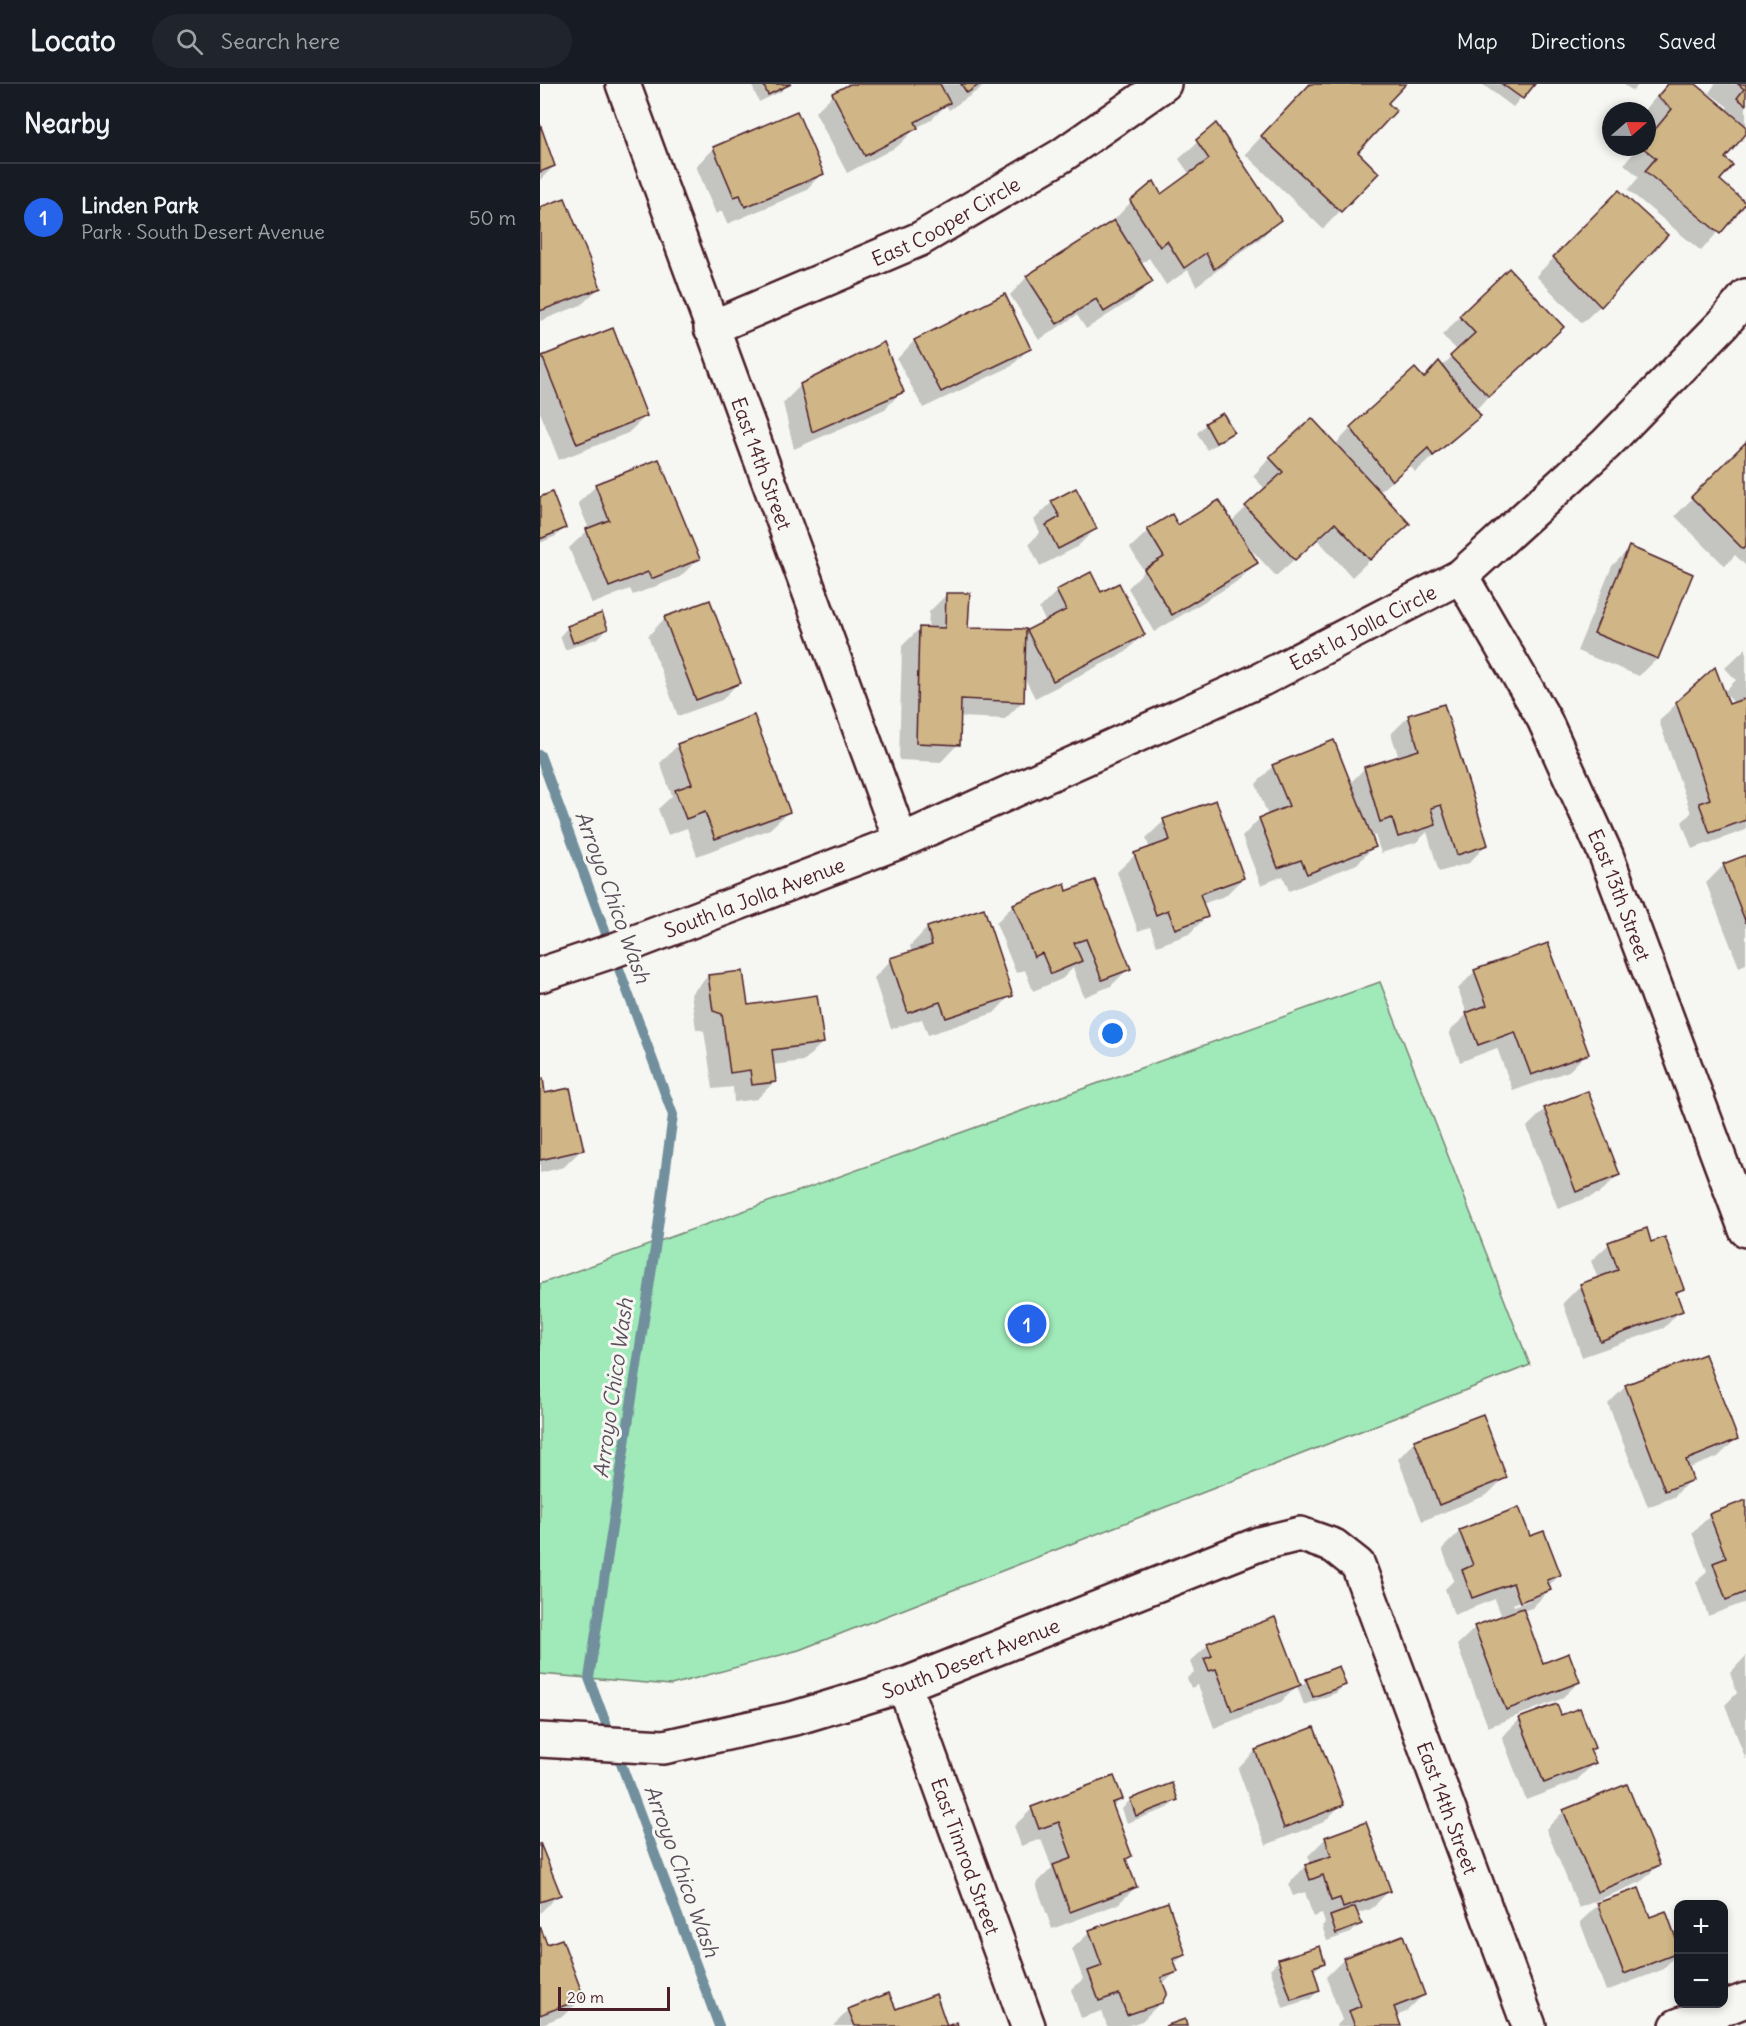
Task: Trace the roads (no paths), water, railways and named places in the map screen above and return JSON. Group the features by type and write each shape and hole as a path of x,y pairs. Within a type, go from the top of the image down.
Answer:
{"street":[{"name":"East 14th Street","path":"623,84 900,841"},
{"name":"East Cooper Circle","path":"711,328 920,239 1061,156 1164,84"},
{"name":"East la Jolla Circle","path":"900,841 1262,679 1461,576 1606,444 1723,324 1746,296"},
{"name":"East 13th Street","path":"1461,576 1544,719 1606,855 1746,1230"},
{"name":"South la Jolla Avenue","path":"540,975 612,951 900,841"},
{"name":"South Desert Avenue","path":"540,1740 664,1747 795,1718 904,1685 1259,1544 1300,1534 1334,1546 1358,1565 1368,1588"},
{"name":"East 14th Street","path":"1368,1588 1528,2026"},
{"name":"East Timrod Street","path":"904,1685 1028,2026"},
{"path":"1677,2026 1746,2000"}],"waterway":[{"name":"Arroyo Chico Wash","path":"540,755 673,1115 656,1242 589,1678 719,2026"}],"place":[{"name":"Linden Park","path":"1027,1324"}]}
